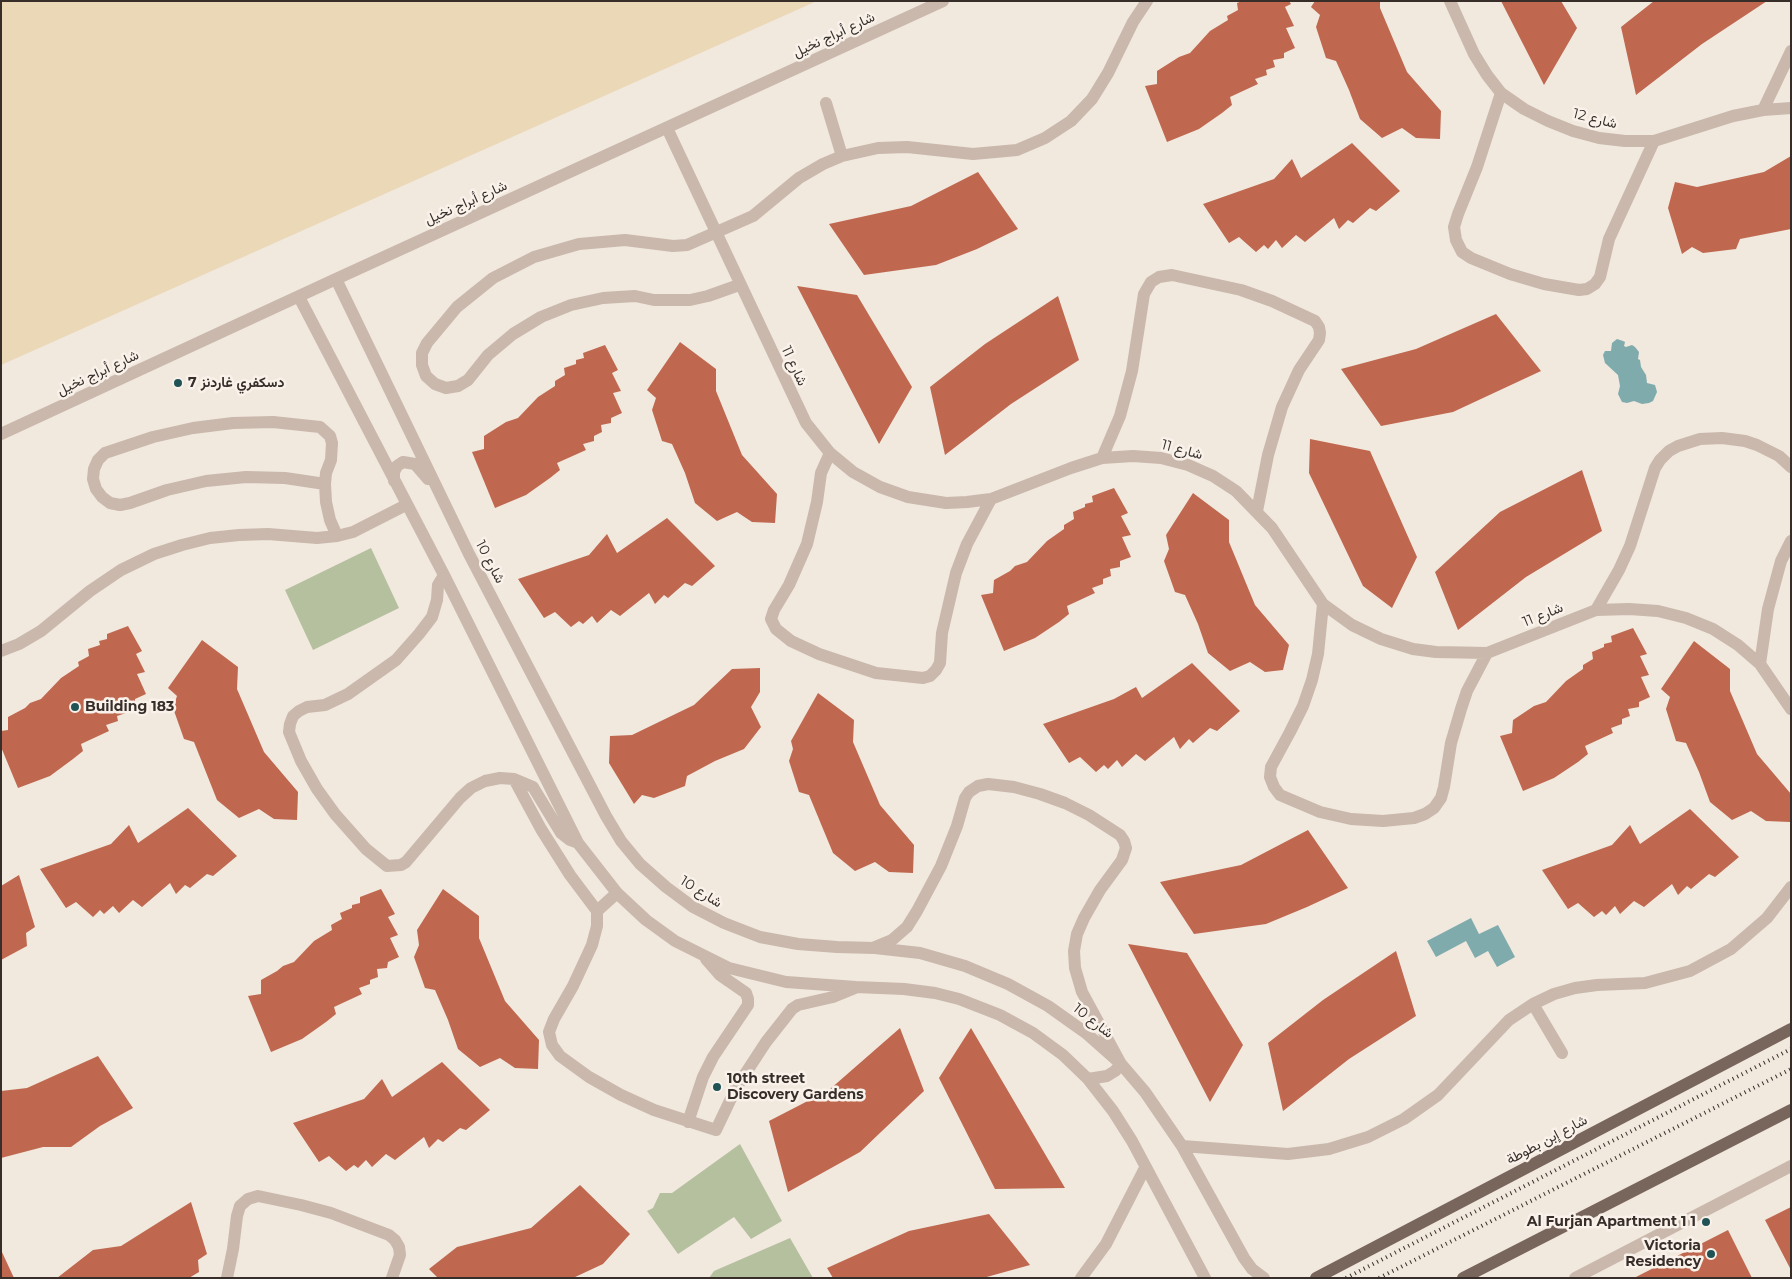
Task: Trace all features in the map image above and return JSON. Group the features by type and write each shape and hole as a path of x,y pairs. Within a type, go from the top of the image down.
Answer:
{"main road":[{"name":"شارع إبن بطوطة","path":"1316,1278 1791,1028"},
{"path":"1464,1278 1791,1110"}],"street":[{"name":"شارع أبراج نخيل","path":"1,434 943,1"},
{"path":"739,285 690,300 654,300 635,296 603,298 571,305 541,317 513,334 488,355 468,380 458,386 446,388 435,384 426,376 422,365 422,353 427,343 457,307 493,278 534,257 579,244 625,240 673,246 687,245 716,234 753,216 799,178 823,164 842,156 878,148 907,147 973,154 1017,150 1045,138 1071,121 1092,98 1108,73 1133,22 1146,1"},
{"name":"شارع 12","path":"1450,1 1474,54 1486,75 1501,93 1532,113 1573,131 1625,142 1654,141 1733,116 1763,110 1791,108"},
{"path":"1763,110 1791,51"},
{"path":"1501,93 1480,158 1454,227 1456,240 1462,252 1471,258 1510,274 1544,284 1579,290 1588,289 1594,284 1600,277 1609,239 1654,141"},
{"path":"826,103 842,156"},
{"name":"شارع 11","path":"667,128 739,285 806,423 830,453 866,480 908,497 946,503 991,500 1071,468 1102,458 1152,457 1188,465 1213,476 1236,491 1272,528 1323,604 1352,625 1381,640 1413,649 1436,652 1486,653 1596,610 1629,609 1658,611 1686,618 1713,629 1738,644 1760,664 1791,709"},
{"path":"1102,458 1120,416 1130,378 1144,294 1151,282 1159,276 1172,275 1241,290 1272,301 1315,321 1320,333 1319,340 1299,370 1282,407 1268,455 1257,511"},
{"name":"شارع 10","path":"336,279 469,554 606,816 640,864 693,907 724,923 760,937 798,944 837,948 874,948 920,953 965,966 1008,984 1056,1011 1086,1033 1121,1064 1145,1092 1182,1146 1244,1258 1252,1269 1264,1278"},
{"path":"299,297 444,576 578,843 617,893 646,920 675,941 729,968 786,982 904,989 959,999 1000,1015 1033,1033 1063,1055 1088,1079 1113,1111 1132,1141 1205,1278"},
{"path":"325,484 285,478 236,478 206,481 167,490 130,503 120,504 110,502 102,497 96,489 93,479 96,465 106,453 153,437 193,428 233,424 273,422 320,427 330,436 332,452 325,484 326,502 330,520 337,536"},
{"path":"1596,610 1619,570 1630,546 1655,468 1669,451 1700,439 1722,438 1745,441 1779,456 1791,467"},
{"path":"830,453 820,473 817,502 807,544 790,585 774,610 771,619 776,629 791,640 819,654 876,673 922,678 930,676 936,670 940,663 942,633 956,573 967,544 991,500"},
{"path":"394,482 394,472 397,466 403,462 408,462 415,464 439,492"},
{"path":"1,651 19,644 41,631 90,591 121,570 164,551 210,538 239,535 268,534 316,538 337,536 353,532 406,505"},
{"path":"1760,664 1768,608 1781,561 1791,541"},
{"path":"444,576 438,586 437,600 432,617 406,650 381,672 348,694 325,705 299,710 293,716 289,732 302,761 317,789 335,814 366,849 387,866 400,865 406,862 471,788 485,781 500,778 514,779 533,788 561,833 578,843"},
{"path":"1323,604 1318,654 1312,680 1303,706 1271,767 1270,777 1280,795 1320,812 1351,819 1383,820 1414,818 1434,808 1441,798 1444,787 1451,743 1461,709 1486,653"},
{"path":"514,779 541,829 570,875 597,911 597,926 592,945 582,970 550,1032 552,1045 560,1056 589,1077 621,1095 654,1110 716,1130 736,1088 750,1065 792,1009 798,1005 833,997 856,987"},
{"path":"874,948 892,940 907,927 941,866 957,826 965,798 969,792 978,786 988,784 1040,794 1065,803 1089,815 1120,835 1124,841 1125,854 1100,890 1084,918 1077,934 1074,951 1075,968 1080,986 1121,1064 1107,1076 1088,1079"},
{"path":"1182,1146 1288,1154 1328,1149 1368,1138 1404,1119 1438,1096 1509,1020 1533,1004 1554,994 1576,988 1644,983 1690,971 1731,949 1767,918 1791,887"},
{"path":"597,911 617,893"},
{"path":"688,1122 703,1077 748,1005 746,993 720,975 703,955"},
{"path":"1533,1004 1562,1052"},
{"path":"1575,1278 1791,1166"},
{"path":"1082,1278 1106,1244 1145,1168"},
{"path":"1128,1199 1141,1192 1156,1188"},
{"path":"227,1278 240,1206 248,1199 258,1196 331,1213 389,1235 399,1247 400,1255 392,1278"}],"green space":[{"path":"371,548 399,608 313,650 285,590"},
{"path":"740,1144 782,1221 751,1239 734,1217 678,1254 647,1211 653,1208 660,1193 672,1193"},
{"path":"790,1238 813,1278 709,1278 714,1271"}],"sand":[{"path":"1,1 817,1 1,365"}],"water":[{"path":"1617,339 1625,342 1624,346 1626,347 1632,345 1639,352 1638,359 1646,375 1647,383 1655,385 1657,392 1653,401 1642,404 1634,401 1622,402 1618,394 1620,386 1618,375 1605,363 1603,355 1605,351 1611,351 1612,343"},
{"path":"1471,918 1479,934 1498,925 1515,957 1497,967 1488,951 1475,958 1466,941 1436,957 1427,941"}],"building":[{"path":"1242,1 1289,1 1291,4 1285,7 1294,26 1286,28 1295,48 1284,53 1284,58 1273,60 1275,67 1266,70 1267,75 1255,79 1258,84 1230,97 1232,105 1222,113 1199,129 1167,142 1145,86 1157,84 1157,71 1179,57 1190,53 1210,31 1228,20 1227,16 1238,10 1237,3"},
{"path":"1315,1 1380,1 1380,8 1407,72 1441,111 1440,139 1416,138 1402,128 1382,138 1360,119 1336,61 1326,58 1316,27 1320,15 1311,7"},
{"path":"1501,1 1561,1 1577,28 1544,85"},
{"path":"1654,1 1767,1 1702,44 1636,95 1621,27"},
{"path":"1352,143 1400,191 1376,211 1370,208 1353,223 1348,220 1339,229 1334,218 1305,242 1296,235 1282,248 1276,240 1268,249 1264,245 1256,252 1239,237 1229,243 1203,204 1274,179 1292,159 1301,178"},
{"path":"1791,156 1791,229 1740,239 1736,249 1703,253 1692,247 1682,254 1668,208 1675,182 1697,187 1764,172"},
{"path":"978,172 1018,229 977,249 936,265 864,275 829,224 911,206"},
{"path":"797,286 857,295 912,387 879,444"},
{"path":"1058,296 1079,360 1011,404 945,455 930,387 985,344"},
{"path":"1496,314 1541,371 1453,412 1381,426 1341,369 1416,349"},
{"path":"680,342 716,369 716,391 742,455 777,494 775,523 752,522 737,512 717,521 695,503 685,473 672,444 662,441 652,410 656,398 647,390"},
{"path":"605,345 618,370 612,373 621,391 613,393 622,413 611,418 611,423 601,425 602,432 594,436 594,441 583,444 586,450 557,463 560,470 550,478 526,495 495,508 472,452 484,449 484,436 506,422 518,418 538,397 555,386 555,381 565,375 564,368 576,364 576,360 584,358 583,353"},
{"path":"1310,439 1370,451 1417,557 1392,608 1363,586 1309,473"},
{"path":"1582,470 1602,531 1526,577 1458,630 1435,572 1500,512"},
{"path":"1114,488 1128,513 1121,516 1131,535 1122,537 1131,557 1120,561 1120,567 1110,569 1111,576 1103,579 1103,584 1092,588 1095,593 1067,606 1069,614 1059,622 1035,638 1004,651 981,595 993,593 994,580 1015,566 1027,562 1047,541 1064,529 1064,525 1074,519 1073,512 1085,507 1085,504 1093,502 1092,496"},
{"path":"1193,493 1229,520 1229,542 1255,605 1289,645 1283,670 1265,672 1250,662 1230,671 1208,653 1185,595 1175,592 1164,561 1169,549 1166,535"},
{"path":"667,518 715,566 692,586 685,583 668,598 664,595 655,604 649,593 620,616 611,610 597,623 592,616 583,624 579,621 571,627 555,612 544,618 518,579 589,555 607,534 617,553"},
{"name":"Building 183","path":"128,626 142,651 136,654 145,672 137,674 146,694 135,699 135,704 124,706 126,713 117,716 118,721 106,725 109,731 81,744 83,751 50,776 18,788 1,747 1,731 8,730 8,717 25,708 30,703 41,699 61,678 79,666 78,662 89,656 88,649 100,645 99,641 107,639 107,634"},
{"path":"1633,628 1647,654 1640,656 1649,675 1641,677 1650,697 1639,702 1639,707 1628,709 1630,716 1622,719 1622,724 1611,728 1613,733 1585,746 1588,754 1578,762 1554,778 1523,791 1500,736 1512,733 1513,720 1534,706 1546,702 1566,681 1583,669 1583,665 1593,659 1592,652 1604,647 1604,644 1612,642 1611,636"},
{"path":"202,640 238,667 237,689 264,752 298,792 297,820 274,819 259,809 239,818 217,800 194,742 184,739 173,708 177,696 168,688"},
{"path":"1694,641 1730,669 1730,691 1757,754 1791,794 1790,822 1766,821 1751,811 1732,820 1710,802 1686,743 1676,741 1666,709 1670,697 1661,689"},
{"path":"1192,663 1240,711 1217,731 1210,728 1193,743 1189,739 1180,749 1174,737 1145,761 1136,754 1122,767 1117,760 1108,769 1104,765 1096,772 1080,757 1069,763 1043,724 1114,699 1136,687 1142,698"},
{"path":"760,668 760,692 751,707 761,727 744,749 715,761 687,776 685,786 654,798 642,795 634,804 609,763 610,736 632,735 694,705 732,669"},
{"path":"818,693 854,720 853,742 880,805 914,845 913,873 889,872 875,862 855,871 833,853 809,795 799,792 789,761 793,749 791,741"},
{"path":"188,808 237,856 213,876 207,874 190,888 185,885 176,894 170,883 142,907 133,900 119,913 113,906 104,914 100,910 93,917 76,902 66,908 40,869 111,844 129,825 138,843"},
{"path":"1690,809 1739,857 1715,877 1709,874 1691,889 1687,886 1678,895 1672,884 1644,907 1634,901 1620,914 1615,906 1606,915 1602,911 1594,917 1578,903 1568,909 1542,870 1612,845 1630,825 1640,844"},
{"path":"1308,830 1348,888 1266,924 1194,934 1160,882 1241,865"},
{"path":"19,875 35,927 26,933 27,946 1,960 1,886"},
{"path":"381,889 395,914 388,917 398,935 390,938 399,957 388,962 387,968 377,969 378,977 370,980 370,984 359,988 362,994 334,1007 336,1014 326,1022 302,1039 271,1052 248,996 261,994 261,980 283,966 294,962 314,941 332,930 331,925 342,919 340,913 352,908 352,905 360,903 360,897"},
{"path":"443,889 479,916 479,938 505,1001 539,1040 538,1069 515,1068 500,1058 480,1067 458,1049 435,990 425,988 414,957 419,945 417,930"},
{"path":"1128,944 1187,953 1243,1045 1210,1102"},
{"path":"1396,951 1416,1016 1349,1059 1283,1111 1268,1043 1323,1000"},
{"path":"900,1028 924,1091 860,1152 788,1192 769,1121 829,1090"},
{"path":"971,1028 1065,1188 995,1189 939,1078"},
{"path":"98,1056 133,1108 100,1126 71,1147 43,1147 1,1158 1,1091 27,1088"},
{"path":"442,1062 490,1110 466,1130 460,1128 443,1142 438,1139 429,1148 424,1137 395,1160 386,1154 372,1167 366,1160 358,1168 354,1165 346,1171 329,1156 319,1162 293,1123 364,1099 382,1079 392,1097"},
{"path":"580,1185 630,1234 603,1264 573,1278 438,1278 429,1269 457,1247 531,1228"},
{"path":"191,1202 207,1254 198,1260 199,1272 189,1278 57,1278 93,1250 121,1246"},
{"path":"1791,1207 1791,1270 1765,1220"},
{"path":"989,1214 1030,1265 983,1278 833,1278 827,1268 909,1231"},
{"name":"Victoria Residency","path":"1728,1230 1752,1278 1634,1278"},
{"path":"1,1250 14,1278 1,1278"}],"railway":[{"path":"1346,1278 1791,1049"},
{"path":"1379,1278 1791,1069"}],"place":[{"name":"دسكفري غاردنز 7","path":"178,383"},
{"name":"Building 183","path":"75,707"},
{"name":"10th street Discovery Gardens","path":"717,1087"},
{"name":"Al Furjan Apartment 1 1","path":"1706,1222"},
{"name":"Victoria Residency","path":"1711,1254"}]}
